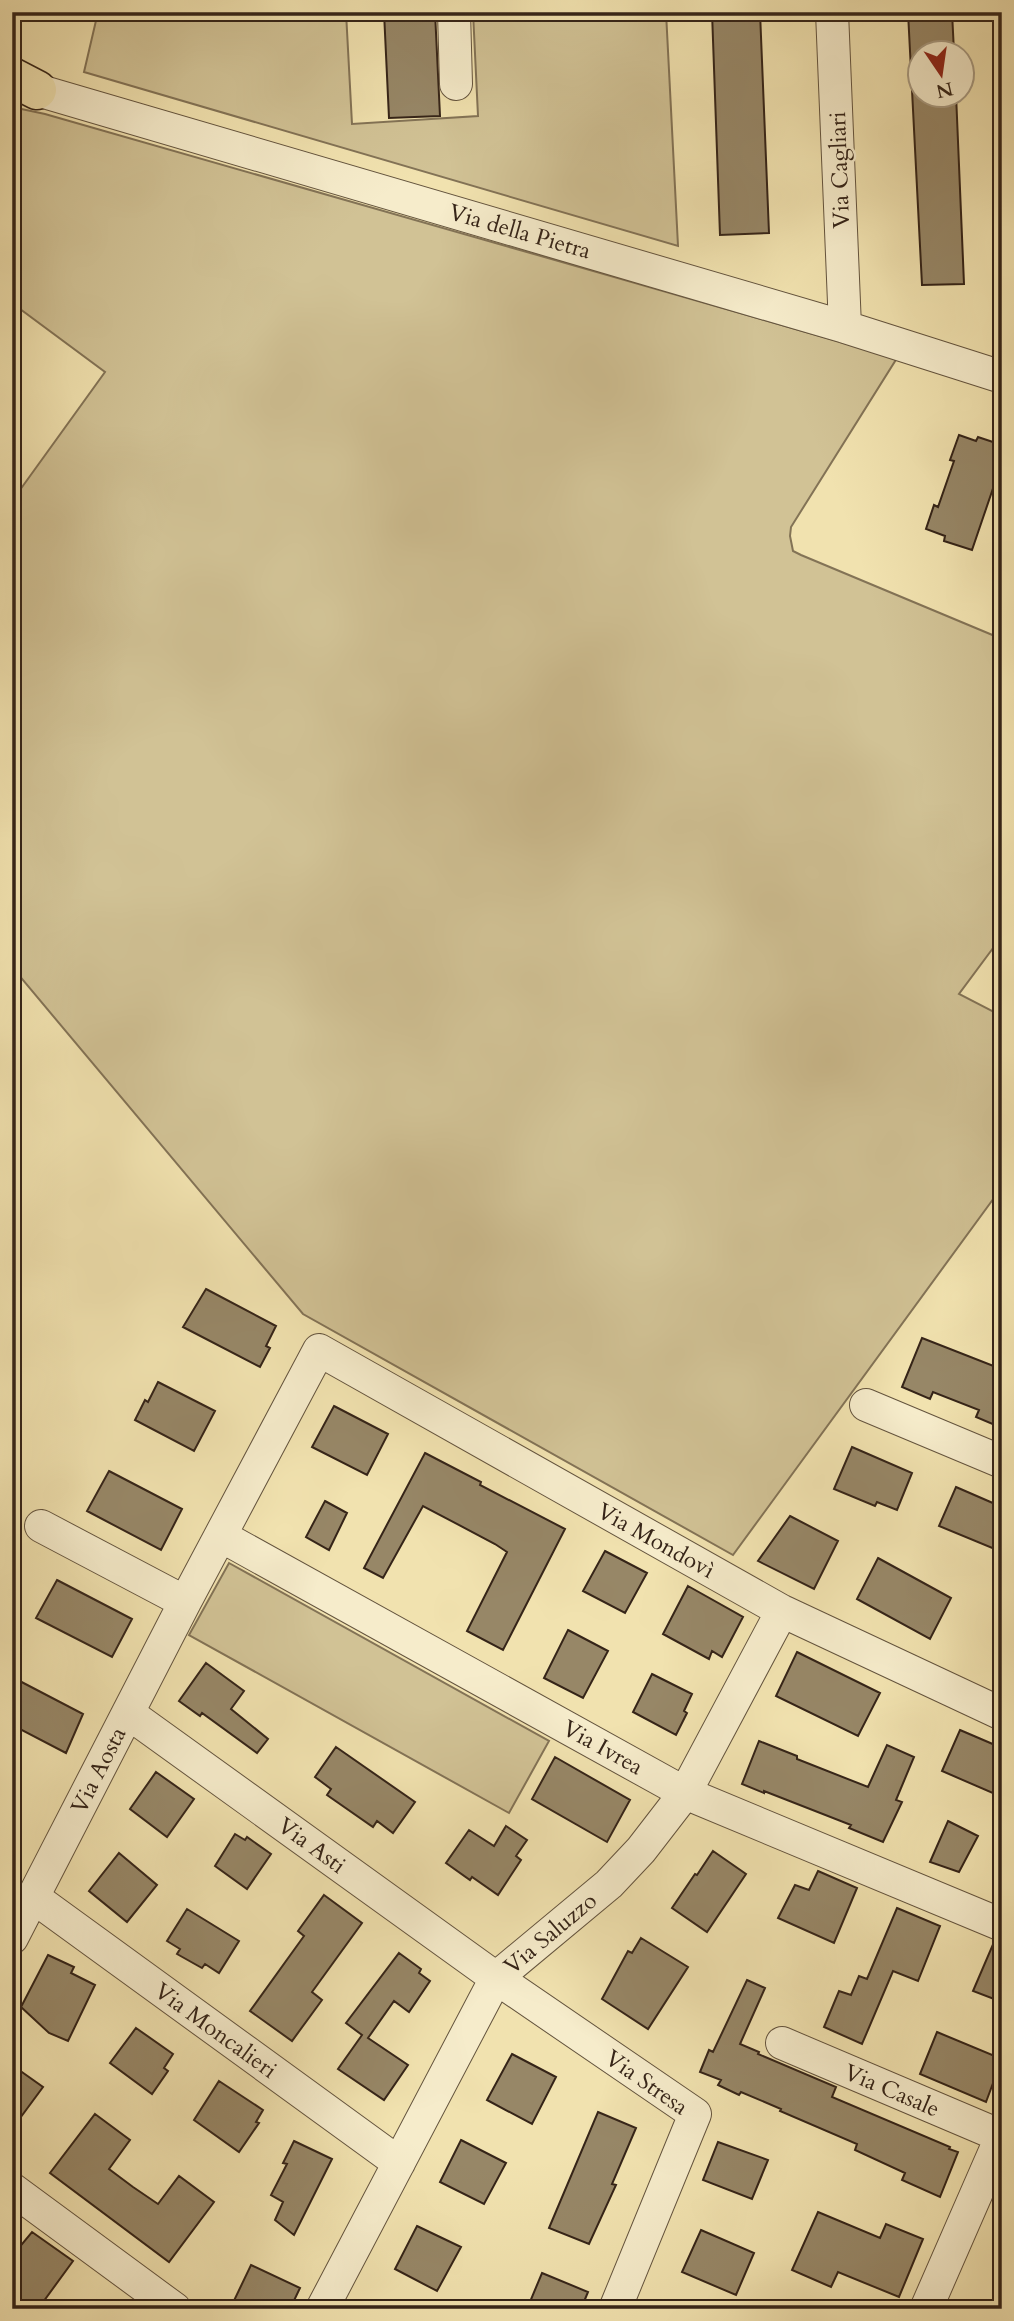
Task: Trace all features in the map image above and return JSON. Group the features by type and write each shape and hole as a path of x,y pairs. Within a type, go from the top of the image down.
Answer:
{"street":[{"path":"454,12 456,85"},
{"name":"Via Cagliari","path":"832,12 845,327"},
{"name":"Via della Pietra","path":"20,84 845,327 1002,377"},
{"name":"Via Aosta","path":"12,1938 185,1602 319,1350"},
{"name":"Via Mondovì","path":"319,1350 782,1611 1002,1714"},
{"path":"866,1405 1002,1462"},
{"path":"41,1526 185,1602"},
{"name":"Via Ivrea","path":"221,1536 685,1793 1002,1925"},
{"name":"Via Saluzzo","path":"322,2309 496,1978 628,1866 685,1793 782,1611"},
{"name":"Via Asti","path":"128,1713 496,1978"},
{"name":"Via Moncalieri","path":"33,1897 399,2163"},
{"name":"Via Stresa","path":"496,1978 695,2114 615,2309"},
{"name":"Via Casale","path":"782,2043 1001,2136"},
{"path":"926,2309 1001,2136"},
{"path":"12,2189 176,2309"}],"shaded area":[{"path":"98,12 346,12 352,124 478,116 473,12 666,12 678,246 84,72"},
{"path":"12,107 45,114 897,358 791,527 790,536 793,551 801,555 1002,639 1002,875 994,888 1002,892 1002,936 959,994 1002,1016 1002,1187 733,1555 303,1314 12,967 12,501 105,372 12,303"},
{"path":"229,1563 549,1741 509,1813 189,1635"}],"building":[{"path":"384,12 435,12 440,116 389,118"},
{"path":"712,12 760,12 769,233 720,235"},
{"path":"908,12 952,12 953,38 909,38"},
{"path":"913,108 957,108 964,284 922,285"},
{"path":"959,435 976,441 978,437 1002,445 1002,462 972,550 944,541 945,536 926,529 934,505 938,507 954,461 950,460"},
{"path":"206,1289 276,1326 266,1346 270,1348 260,1367 183,1327"},
{"path":"922,1338 996,1367 1002,1356 1002,1428 976,1417 979,1410 933,1392 930,1399 902,1387"},
{"path":"158,1382 215,1411 194,1451 135,1420"},
{"path":"334,1406 388,1434 367,1475 312,1447"},
{"path":"852,1447 912,1473 897,1510 877,1502 875,1506 834,1489"},
{"path":"425,1453 565,1529 503,1650 467,1631 507,1552 495,1544 423,1506 383,1578 364,1568"},
{"path":"109,1471 182,1509 161,1550 87,1511"},
{"path":"956,1487 1002,1507 1002,1552 939,1526"},
{"path":"325,1501 347,1513 329,1550 306,1537"},
{"path":"790,1516 838,1541 814,1589 758,1561"},
{"path":"605,1551 647,1573 625,1613 583,1591"},
{"path":"878,1558 951,1598 930,1639 857,1599"},
{"path":"57,1580 132,1619 112,1657 36,1618"},
{"path":"688,1586 743,1617 722,1657 712,1651 709,1659 663,1634"},
{"path":"568,1630 608,1651 583,1698 544,1678"},
{"path":"797,1652 880,1693 858,1736 776,1696"},
{"path":"206,1663 244,1691 231,1709 268,1739 257,1753 202,1713 200,1716 179,1701"},
{"path":"652,1674 692,1694 684,1711 687,1713 676,1735 633,1712"},
{"path":"12,1677 83,1714 66,1753 12,1725"},
{"path":"960,1730 1002,1748 1002,1797 942,1771"},
{"path":"759,1741 868,1787 887,1745 914,1757 896,1800 902,1802 883,1842 849,1828 851,1825 742,1784"},
{"path":"336,1747 415,1802 393,1833 377,1821 373,1827 327,1795 331,1789 315,1777"},
{"path":"555,1757 630,1800 607,1842 532,1799"},
{"path":"156,1772 194,1799 167,1837 130,1809"},
{"path":"948,1821 978,1836 959,1872 930,1862"},
{"path":"506,1826 527,1840 516,1856 521,1860 498,1895 446,1863 469,1830 494,1846"},
{"path":"235,1834 245,1840 247,1837 271,1854 247,1889 215,1866"},
{"path":"713,1851 746,1874 707,1932 672,1908"},
{"path":"119,1853 157,1885 127,1922 89,1891"},
{"path":"818,1871 857,1888 834,1943 778,1918 795,1885 809,1890"},
{"path":"324,1895 362,1923 312,1992 322,2000 292,2041 250,2011 304,1936 298,1931"},
{"path":"897,1908 940,1926 918,1981 893,1971 862,2044 824,2027 839,1991 851,1995 859,1976 867,1979"},
{"path":"187,1909 239,1941 219,1973 205,1964 202,1968 177,1954 180,1949 167,1941"},
{"path":"641,1938 688,1967 648,2029 602,1999 628,1951 632,1953"},
{"path":"994,1942 1002,1943 1002,2002 973,1991"},
{"path":"399,1953 421,1969 419,1973 430,1981 409,2012 394,2001 368,2038 408,2065 384,2100 338,2069 362,2035 346,2023"},
{"path":"48,1955 74,1967 71,1973 95,1985 68,2041 49,2033 21,2007"},
{"path":"747,1980 765,1988 740,2044 836,2087 832,2097 958,2152 940,2197 902,2180 905,2173 855,2150 857,2144 741,2092 739,2095 718,2085 721,2080 700,2072 709,2050 713,2052"},
{"path":"136,2028 173,2054 164,2068 168,2071 152,2094 110,2063"},
{"path":"937,2032 1002,2059 986,2102 920,2074"},
{"path":"512,2054 556,2077 532,2124 487,2100"},
{"path":"12,2065 43,2087 12,2129"},
{"path":"219,2081 263,2110 256,2122 259,2123 239,2152 194,2120"},
{"path":"598,2112 636,2128 612,2184 616,2185 589,2244 549,2228"},
{"path":"95,2114 130,2140 109,2169 133,2187 158,2204 179,2176 214,2202 169,2262 50,2173"},
{"path":"461,2140 506,2163 484,2204 440,2182"},
{"path":"294,2141 332,2159 294,2235 275,2220 283,2202 271,2195 287,2164 283,2163"},
{"path":"718,2142 768,2160 752,2199 703,2180"},
{"path":"818,2212 880,2238 886,2224 923,2239 899,2297 838,2272 831,2287 792,2270"},
{"path":"417,2226 461,2247 437,2291 395,2269"},
{"path":"701,2230 754,2253 736,2295 682,2272"},
{"path":"32,2232 73,2261 38,2309 12,2309 12,2256"},
{"path":"251,2265 300,2288 290,2309 230,2309"},
{"path":"542,2273 588,2292 581,2309 527,2309"}]}
